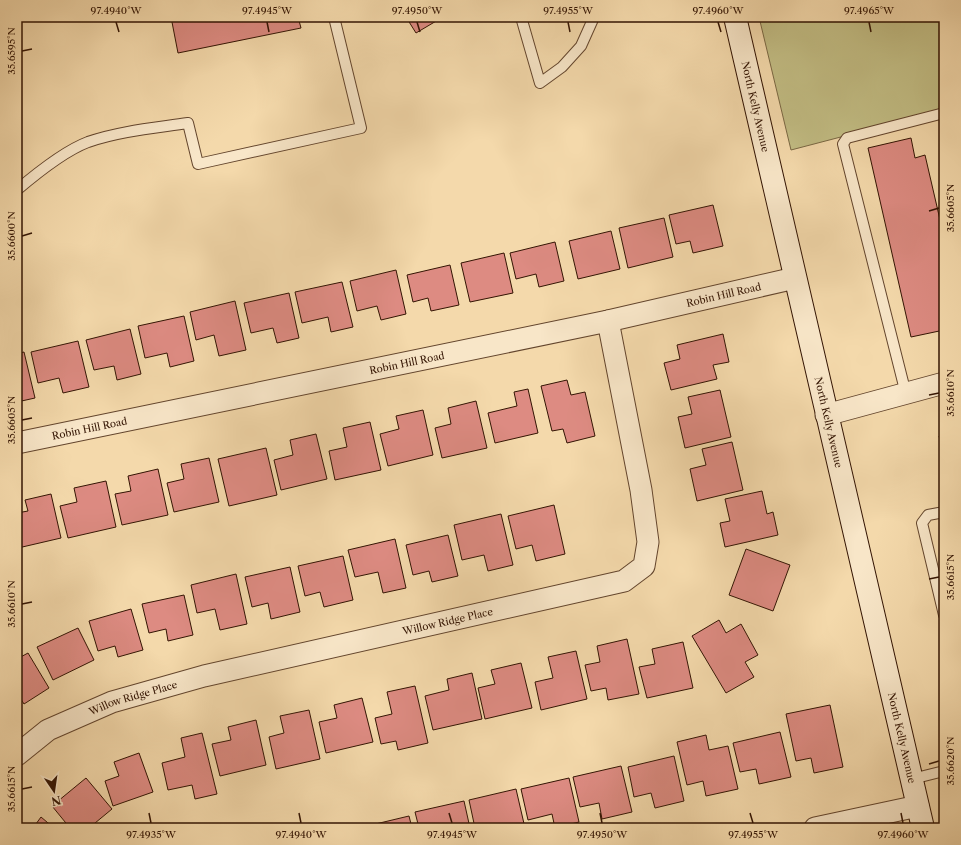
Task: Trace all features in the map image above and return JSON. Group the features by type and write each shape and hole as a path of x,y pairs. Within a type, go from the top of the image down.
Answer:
{"main road":[{"name":"North Kelly Avenue","path":"735,17 826,415 923,828"}],"street":[{"name":"Robin Hill Road","path":"17,443 608,321 795,278"},
{"name":"Willow Ridge Place","path":"17,756 48,730 112,702 204,676 624,581 644,566 648,542 642,490 608,321"},
{"path":"826,415 944,383"},
{"path":"815,828 918,806"}],"lane":[{"path":"17,190 56,159 87,142 120,133 188,123 198,164 361,128 334,17"},
{"path":"521,17 540,83 562,67 581,46 594,17"},
{"path":"906,394 843,144 847,138 944,113"},
{"path":"944,512 928,515 922,523 944,615"},
{"path":"912,779 944,771"}],"shaded area":[{"path":"759,17 944,17 944,110 791,150"}],"building":[{"path":"171,17 298,17 301,28 178,53"},
{"path":"406,17 443,17 416,33"},
{"path":"911,138 915,158 925,155 944,237 944,330 911,337 868,148"},
{"path":"713,205 723,246 693,253 690,241 676,244 669,215"},
{"path":"664,218 673,257 628,268 619,228"},
{"path":"611,231 620,269 578,279 569,241"},
{"path":"555,242 564,281 539,287 536,274 516,279 510,253"},
{"path":"504,253 513,293 470,302 461,263"},
{"path":"450,265 459,305 431,311 428,298 413,302 407,275"},
{"path":"396,270 406,314 381,320 377,306 357,311 350,281"},
{"path":"342,282 353,327 331,332 328,317 302,323 295,292"},
{"path":"289,293 299,338 277,343 273,328 251,333 244,303"},
{"path":"235,301 246,350 219,356 214,335 196,340 190,312"},
{"path":"184,316 194,361 170,367 167,353 145,358 138,326"},
{"path":"130,329 141,374 117,380 114,366 94,370 86,340"},
{"path":"723,334 729,362 713,365 717,379 671,390 664,363 680,359 677,345"},
{"path":"78,341 89,387 63,393 59,378 38,383 31,352"},
{"path":"24,352 35,398 17,402 17,354"},
{"path":"567,380 571,395 585,392 595,436 567,443 563,429 552,431 541,386"},
{"path":"528,389 538,433 495,443 488,413 517,406 514,392"},
{"path":"720,390 731,437 685,448 678,417 692,414 688,397"},
{"path":"476,401 487,448 442,458 435,428 451,424 448,408"},
{"path":"423,410 433,455 388,466 380,434 399,429 396,416"},
{"path":"370,422 381,470 335,480 329,451 347,447 343,428"},
{"path":"316,434 327,479 281,490 274,460 293,455 290,440"},
{"path":"944,435 944,456 939,436"},
{"path":"732,442 743,490 697,501 690,469 706,465 702,449"},
{"path":"266,448 277,495 229,506 218,459"},
{"path":"209,458 219,502 174,512 167,483 184,479 181,464"},
{"path":"158,469 168,515 122,525 115,494 131,491 128,476"},
{"path":"106,481 116,527 68,538 60,506 77,502 74,488"},
{"path":"762,491 767,514 773,512 778,535 725,547 720,523 730,521 725,499"},
{"path":"51,494 61,538 18,548 17,513 28,511 25,500"},
{"path":"554,505 565,554 536,561 532,545 516,549 508,516"},
{"path":"501,514 513,565 488,571 484,555 462,560 454,525"},
{"path":"448,535 458,576 432,582 429,571 413,575 406,545"},
{"path":"395,539 406,588 383,593 378,572 355,577 348,550"},
{"path":"746,549 790,565 773,611 729,595"},
{"path":"343,556 353,600 324,607 320,592 305,596 298,566"},
{"path":"290,567 300,612 271,619 268,603 252,607 245,577"},
{"path":"236,574 247,624 220,630 215,609 197,613 191,585"},
{"path":"184,595 193,635 168,641 166,629 149,633 142,604"},
{"path":"131,609 143,650 118,657 115,646 98,651 89,621"},
{"path":"719,620 726,633 741,624 758,655 745,662 754,677 726,693 692,636"},
{"path":"78,628 94,660 53,680 37,647"},
{"path":"627,639 639,694 608,700 606,688 591,691 585,665 600,662 597,646"},
{"path":"683,642 693,688 647,698 639,667 655,664 652,649"},
{"path":"576,651 587,699 541,710 535,682 553,678 548,657"},
{"path":"28,653 49,688 24,704 17,693 17,659"},
{"path":"521,663 532,708 485,719 478,688 495,684 491,670"},
{"path":"472,673 482,719 433,730 425,696 449,690 447,679"},
{"path":"415,686 428,743 398,750 396,741 381,744 375,718 392,714 387,692"},
{"path":"362,698 373,742 326,753 319,722 337,718 334,705"},
{"path":"830,705 843,767 814,773 811,758 796,761 786,714"},
{"path":"309,710 320,759 276,769 269,737 284,733 280,716"},
{"path":"256,720 266,765 220,776 212,744 231,740 228,727"},
{"path":"780,732 791,777 759,784 756,769 740,772 733,743"},
{"path":"202,733 217,794 195,799 192,785 168,790 162,763 185,757 181,738"},
{"path":"706,735 709,750 728,746 738,789 706,796 703,781 687,785 677,742"},
{"path":"139,753 153,792 113,806 105,781 119,776 114,762"},
{"path":"674,756 684,801 655,808 651,793 634,797 628,767"},
{"path":"621,766 632,812 602,819 599,803 580,807 573,777"},
{"path":"86,778 112,809 89,828 70,828 52,806"},
{"path":"569,778 579,822 555,828 552,814 528,820 521,789"},
{"path":"516,789 525,828 475,828 469,800"},
{"path":"464,801 470,828 419,828 415,812"},
{"path":"409,816 412,828 363,828 363,827"},
{"path":"41,817 54,828 33,828"}]}
